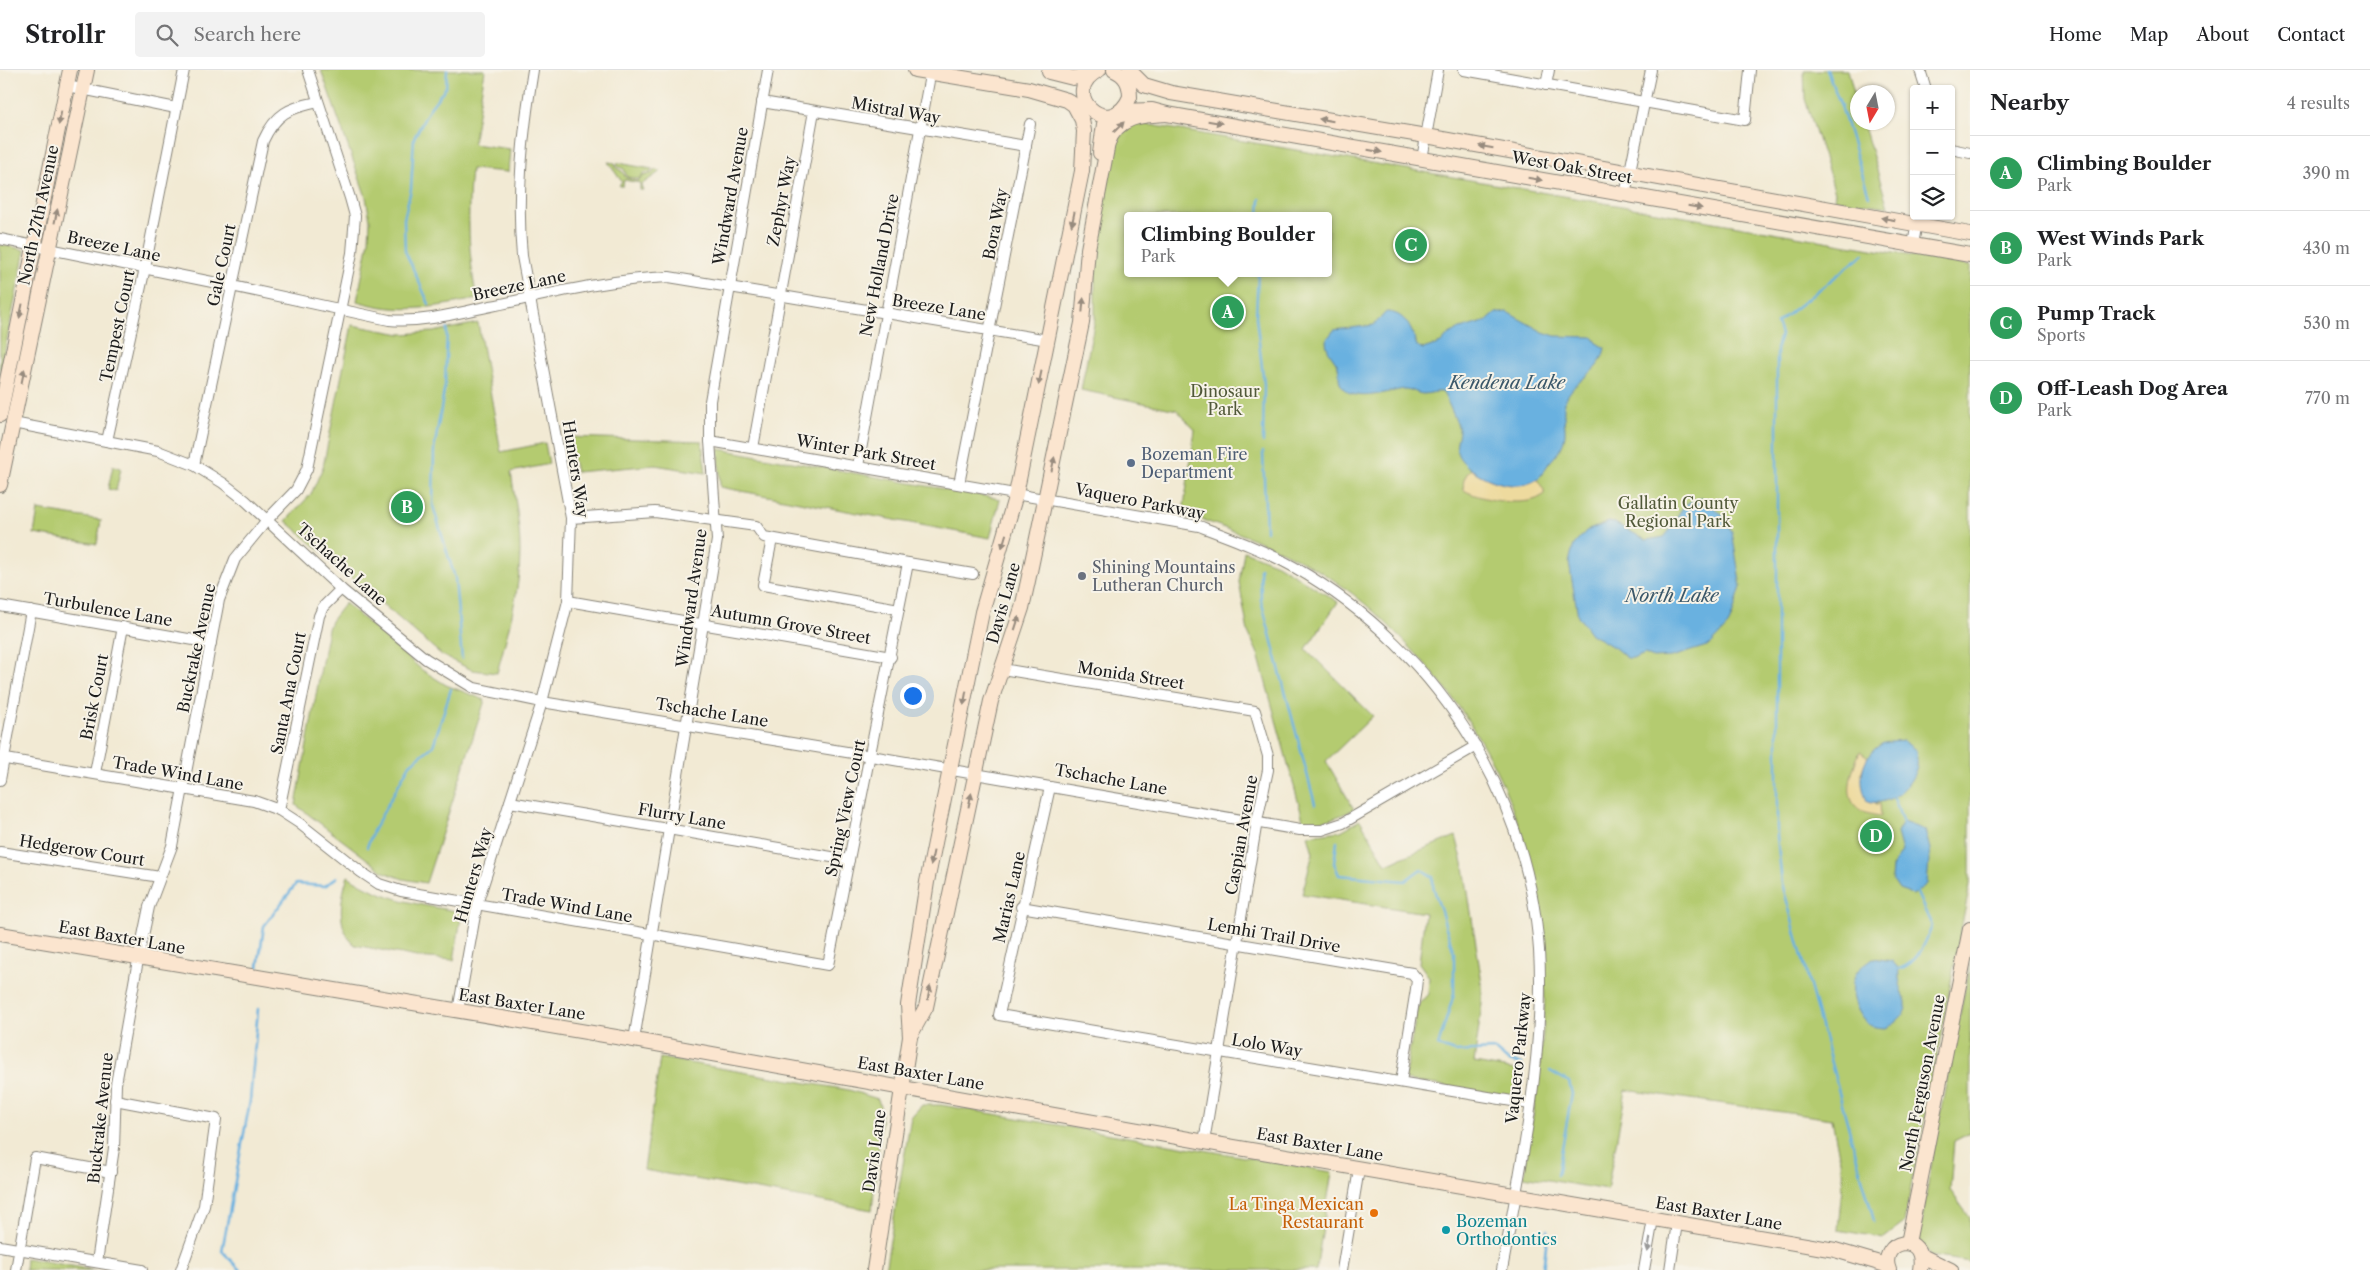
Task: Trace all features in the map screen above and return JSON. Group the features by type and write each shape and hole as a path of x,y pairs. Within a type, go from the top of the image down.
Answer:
{"main road":[{"name":"North 27th Avenue","path":"0,415 70,70"},
{"name":"North 27th Avenue","path":"0,485 6,422 49,248 87,70"},
{"path":"915,70 931,71 1029,89 1067,100 1079,112 1084,132 1082,171"},
{"path":"1044,71 1065,72 1077,70"},
{"path":"1044,71 1073,78 1095,72"},
{"path":"1082,171 1086,160 1090,131 1084,86 1095,72"},
{"path":"1102,172 1101,133 1107,120 1118,113 1130,98 1123,74"},
{"name":"West Oak Street","path":"1123,74 1145,96 1196,98 1426,136 1630,173 1910,219"},
{"path":"1029,89 1046,88 1072,91 1100,115 1152,110 1167,114"},
{"path":"1102,172 1109,140 1124,122 1136,116 1167,114"},
{"name":"West Oak Street","path":"1167,114 1970,256"},
{"name":"Davis Lane","path":"874,1270 900,1087 910,1037 908,1004 927,882 982,612 1016,494 1082,171"},
{"name":"Davis Lane","path":"910,1037 926,1007 991,701 1022,608 1082,322 1088,249 1102,172"},
{"name":"West Oak Street","path":"1917,220 1970,234"},
{"name":"North Ferguson Avenue","path":"1908,1244 1970,929"},
{"name":"East Baxter Lane","path":"0,934 634,1040 1204,1142 1835,1250 1888,1263 1893,1246 1902,1243 1908,1244"},
{"path":"1908,1244 1918,1248 1921,1263 1951,1270"},
{"path":"1945,1270 1951,1270"}],"street":[{"name":"Tempest Court","path":"107,441 145,268 184,70"},
{"name":"Buckrake Avenue","path":"97,1262 114,1148 116,1084 149,907 172,846 219,600 235,559 267,520 296,490 307,470 342,310 352,253 355,216 308,70"},
{"name":"Hunters Way","path":"458,1011 477,904 542,702 568,601 571,518 522,256 519,212 523,134 533,70"},
{"name":"Windward Avenue","path":"634,1040 688,726 717,540 710,441 710,400 768,70"},
{"path":"1422,159 1438,70"},
{"path":"1464,70 1745,120 1750,70"},
{"path":"1546,85 1549,70"},
{"path":"1626,195 1651,70"},
{"path":"1920,70 1925,85"},
{"name":"New Holland Drive","path":"858,466 931,71"},
{"path":"67,86 176,108"},
{"name":"Gale Court","path":"194,465 259,154 268,129 284,112 294,107 318,102"},
{"name":"Mistral Way","path":"762,102 1026,146"},
{"name":"Zephyr Way","path":"753,448 814,111"},
{"name":"Bora Way","path":"959,484 1030,124"},
{"path":"1955,150 1970,153"},
{"path":"1913,245 1917,220"},
{"name":"Breeze Lane","path":"0,239 388,320 409,322 630,278 669,277 1048,340"},
{"name":"Tschache Lane","path":"6,422 158,451 194,465 223,483 267,520 340,589 426,659 474,688 542,702 1257,821 1300,830 1322,830 1343,823 1476,746"},
{"name":"Winter Park Street","path":"710,441 1016,494"},
{"name":"Vaquero Parkway","path":"1016,494 1199,526 1271,555 1329,589 1364,615 1431,679 1458,716 1476,746 1513,826 1525,864 1538,937 1540,982 1537,1054 1502,1270"},
{"path":"571,518 655,512 717,520 756,526 764,537 772,539 973,574"},
{"path":"772,539 764,584 899,610"},
{"name":"Spring View Court","path":"828,965 872,756 908,563"},
{"name":"Santa Ana Court","path":"280,810 319,616 323,607 340,589"},
{"name":"Autumn Grove Street","path":"568,601 891,657"},
{"name":"Turbulence Lane","path":"0,606 211,643"},
{"path":"0,780 2,758 32,611"},
{"name":"Brisk Court","path":"94,773 123,627"},
{"name":"Monida Street","path":"1002,669 1255,711"},
{"name":"Caspian Avenue","path":"1204,1142 1257,821 1268,770 1268,756 1255,711"},
{"name":"Trade Wind Lane","path":"2,758 254,801 280,810 300,823 361,872 379,884 401,891 828,965"},
{"name":"Marias Lane","path":"999,1015 1021,907 1050,787"},
{"name":"Flurry Lane","path":"510,802 849,860"},
{"name":"Hedgerow Court","path":"0,852 160,877"},
{"name":"Lemhi Trail Drive","path":"1021,907 1412,973 1417,979 1416,989 1401,1082"},
{"name":"Lolo Way","path":"999,1015 1530,1104"},
{"path":"115,1100 216,1119 204,1206 181,1270"},
{"path":"16,1270 35,1158 111,1172"},
{"path":"1342,1270 1359,1169"},
{"path":"1644,1270 1653,1219"},
{"path":"1670,1270 1677,1223"},
{"path":"0,1246 142,1270"}],"green space":[{"path":"321,70 485,70 473,144 510,149 508,172 471,169 469,234 477,299 432,307 403,309 357,301 369,241 370,220 366,197"},
{"path":"1804,70 1848,70 1852,85 1850,85 1850,130 1865,130 1888,207 1834,199 1835,192 1805,99"},
{"name":"Gallatin County Regional Park","path":"1133,122 1970,266 1970,884 1904,1223 1884,1238 1838,1230 1843,1176 1832,1119 1626,1090 1607,1190 1524,1176 1542,1044 1545,991 1544,964 1540,917 1532,872 1520,829 1504,788 1484,748 1461,710 1402,639 1364,603 1332,579 1288,554 1254,539 1183,513 1195,430 1177,410 1081,390 1095,319 1095,252 1115,143"},
{"path":"608,162 615,163 616,168 622,171 626,178 638,181 643,176 653,173 654,170 661,171 641,185 643,190 640,190 640,183 624,180 623,186 619,186 622,182"},
{"path":"618,163 652,169 651,172 644,173 639,179 627,177 624,169 617,166"},
{"path":"0,244 25,250 0,374"},
{"path":"478,323 501,452 545,443 549,464 511,472 519,532 518,583 497,673 472,670 443,656 286,521 311,494 323,467 352,325 401,334 433,332"},
{"path":"568,437 702,441 706,473 655,465 576,472"},
{"path":"719,449 1000,499 990,538 720,487"},
{"path":"113,466 121,468 116,491 108,489"},
{"path":"38,510 101,520 97,544 34,534"},
{"path":"1244,551 1277,564 1338,602 1306,649 1373,716 1326,761 1354,809 1324,821 1304,823 1258,654 1248,632 1239,582"},
{"path":"345,603 422,670 446,685 485,700 426,883 403,879 384,872 296,805 328,629 331,621"},
{"path":"1360,820 1386,864 1456,836 1464,867 1482,983 1482,1004 1474,1063 1522,1071 1518,1097 1404,1080 1418,1005 1428,994 1429,977 1419,963 1425,913 1302,894 1313,853 1308,835 1341,831"},
{"path":"348,876 375,891 389,896 417,904 462,912 454,960 417,957 355,945 345,931 341,913 343,894"},
{"path":"1970,964 1970,1133 1954,1141 1950,1190 1970,1218 1970,1262 1931,1256 1919,1240 1937,1129"},
{"path":"660,1058 849,1090 878,1099 882,1113 872,1210 644,1170"},
{"path":"922,1105 941,1105 1332,1172 1316,1270 885,1270 911,1117"},
{"path":"26,1258 95,1270 25,1270"}],"sand":[{"path":"1471,469 1486,478 1503,483 1520,484 1537,479 1544,490 1544,494 1537,499 1517,502 1492,500 1471,494 1464,490 1463,483"},
{"path":"1860,751 1868,757 1861,773 1876,804 1880,804 1881,816 1867,813 1858,808 1852,801 1850,783"}],"water":[{"name":"Kendena Lake","path":"1386,312 1399,315 1407,323 1417,346 1423,349 1441,343 1449,334 1460,329 1487,321 1496,313 1507,312 1543,332 1555,336 1593,337 1598,344 1605,348 1599,363 1578,383 1565,400 1565,435 1563,443 1536,480 1518,485 1498,482 1478,474 1463,462 1456,446 1459,430 1442,392 1423,394 1405,389 1360,396 1345,390 1340,383 1338,366 1328,350 1326,340 1334,330 1374,325"},
{"name":"North Lake","path":"1702,498 1723,515 1732,532 1741,587 1728,626 1710,645 1672,657 1653,658 1645,654 1635,658 1627,658 1615,648 1591,634 1578,616 1569,563 1574,545 1586,531 1609,522 1615,523 1646,540 1664,537 1683,508 1694,500"},
{"path":"1903,741 1916,750 1917,766 1910,781 1905,788 1891,799 1875,802 1867,801 1862,786 1862,778 1868,756 1882,744"},
{"path":"1903,822 1925,830 1930,849 1927,884 1913,895 1899,890 1891,878 1892,867 1902,851 1897,833"},
{"path":"1873,958 1892,961 1899,969 1899,979 1906,1001 1904,1014 1886,1028 1872,1026 1865,1021 1853,997 1855,975 1862,966"}],"waterway":[{"path":"429,304 405,251 404,219 411,189 414,138 430,108 446,87 447,70"},
{"path":"1827,70 1841,106 1869,196"},
{"path":"1259,212 1260,199"},
{"path":"1864,254 1777,323 1781,335 1777,346 1777,836 1782,883 1874,1221"},
{"path":"1258,277 1256,317 1264,384 1263,442"},
{"path":"447,329 445,385 434,450 433,506 455,578 462,659"},
{"path":"1263,452 1266,531"},
{"path":"1260,568 1261,600 1315,804"},
{"path":"367,847 373,831 410,764 433,746 451,689"},
{"path":"1894,798 1903,823"},
{"path":"1337,842 1334,863 1339,875 1405,881 1421,869 1433,877 1433,886 1454,953 1454,994 1438,1046 1454,1052 1495,1050 1508,1061 1522,1064"},
{"path":"258,967 264,926 296,884 325,886 337,877"},
{"path":"1899,969 1916,958 1932,926 1916,891"},
{"path":"240,1270 222,1251 250,1101 258,1009"},
{"path":"1550,1071 1569,1082 1572,1094 1557,1176"},
{"path":"1543,1270 1548,1230"}],"place":[{"name":"Pump Track","path":"1411,245"},
{"name":"Climbing Boulder","path":"1228,312"},
{"name":"Bozeman Fire Department","path":"1131,463"},
{"name":"West Winds Park","path":"407,507"},
{"name":"Shining Mountains Lutheran Church","path":"1082,576"},
{"name":"Off-Leash Dog Area","path":"1876,836"},
{"name":"La Tinga Mexican Restaurant","path":"1374,1213"},
{"name":"Bozeman Orthodontics","path":"1446,1230"}],"park label":[{"name":"Dinosaur Park","path":"1225,400"}]}
